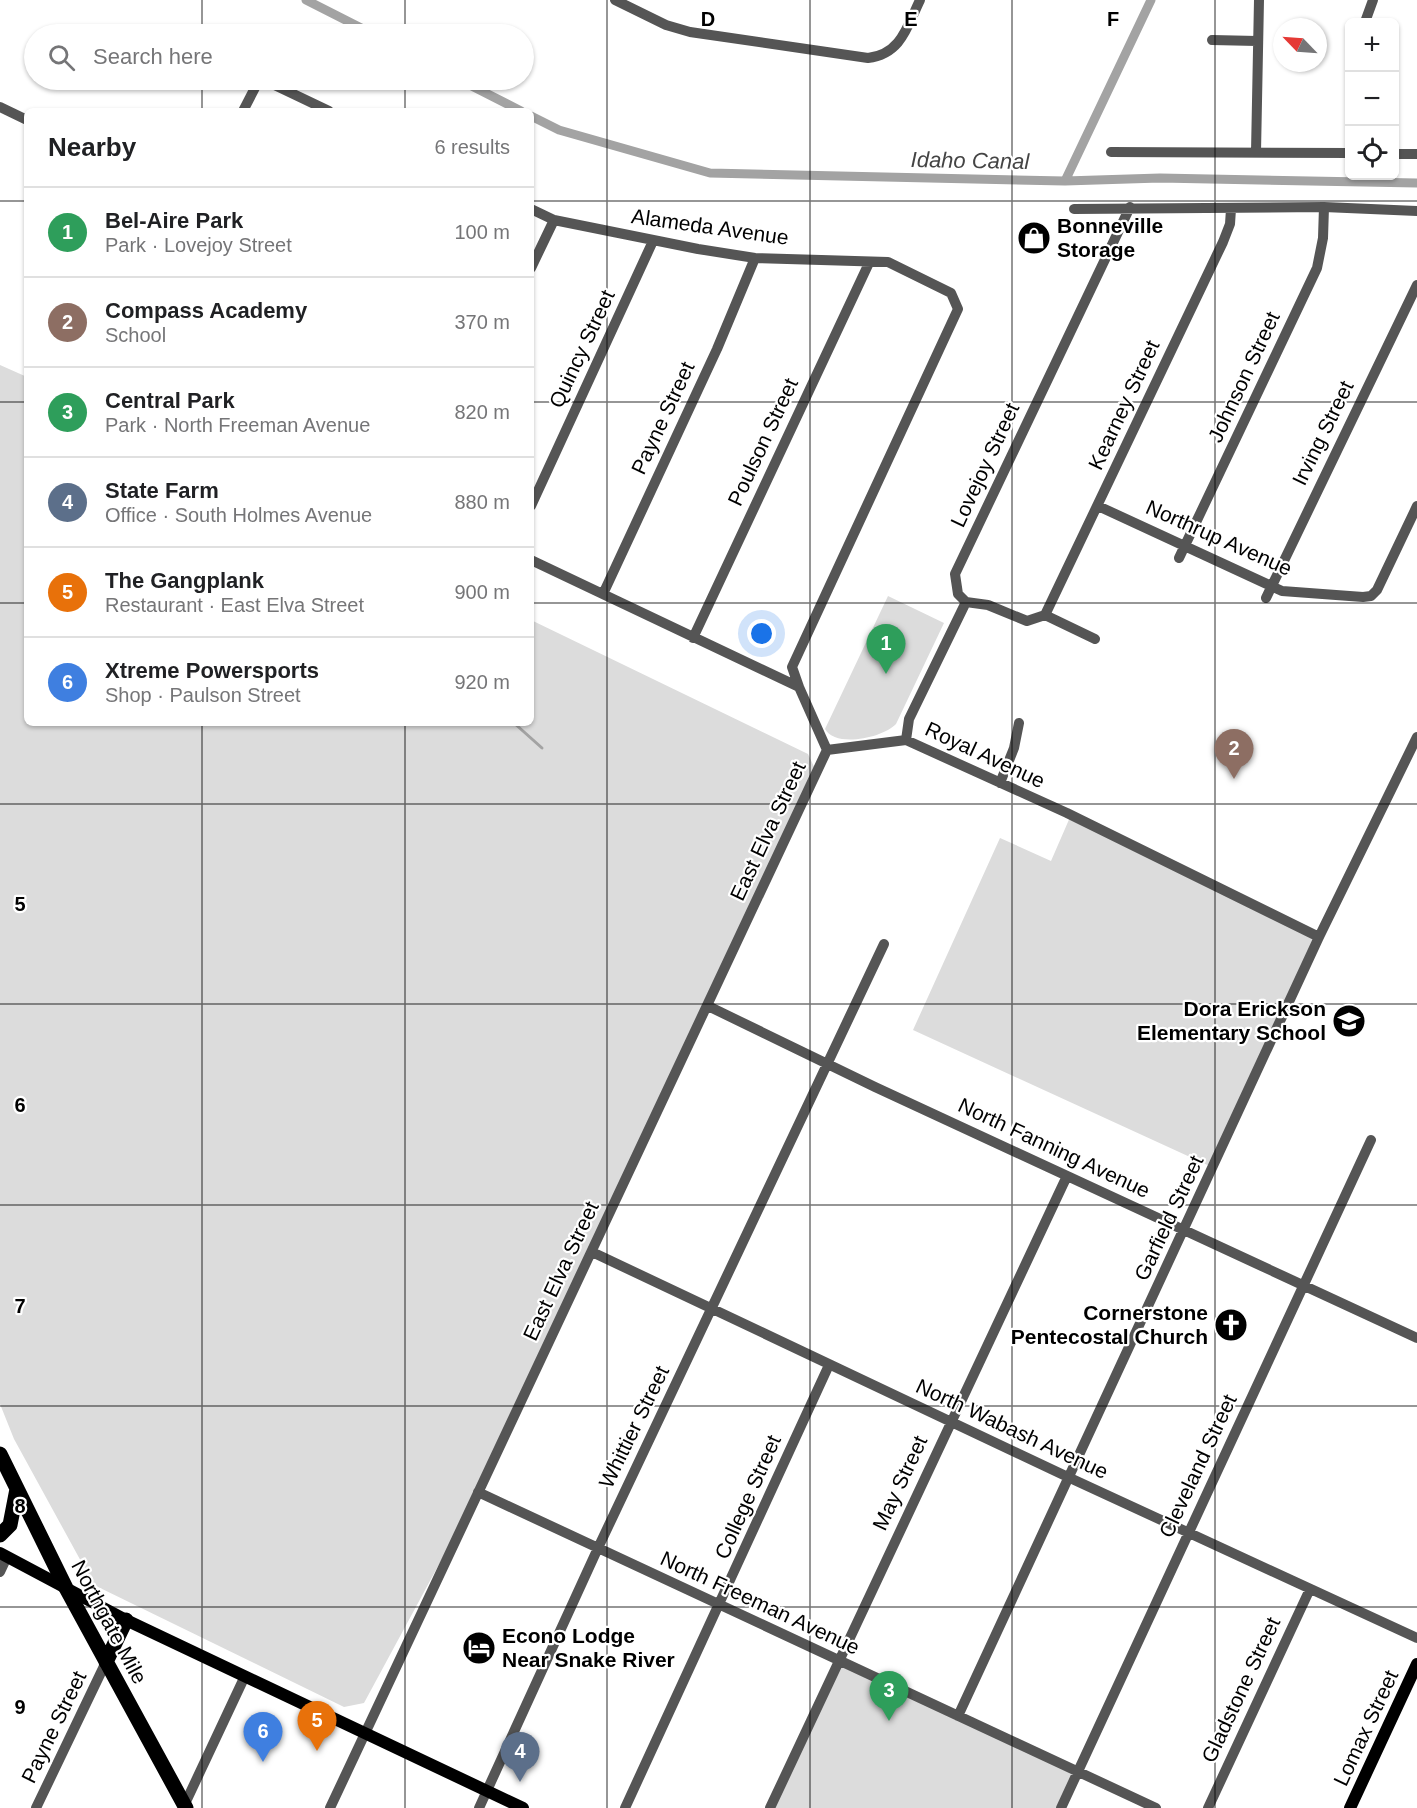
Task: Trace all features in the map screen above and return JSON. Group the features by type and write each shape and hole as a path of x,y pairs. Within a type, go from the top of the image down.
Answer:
{"highway":[{"name":"Northgate Mile","path":"0,1454 66,1588 184,1807"},
{"path":"0,1535 10,1525 17,1489"},
{"path":"106,1662 126,1620"}],"main road":[{"path":"4,1555 126,1620 523,1808"},
{"name":"Lomax Street","path":"1350,1808 1417,1664"}],"street":[{"path":"615,0 666,25 690,32 868,58 885,55 898,45 920,0"},
{"path":"1256,152 1259,0"},
{"path":"1366,18 1372,0"},
{"path":"1212,40 1257,41"},
{"path":"245,108 254,90"},
{"path":"285,90 323,108"},
{"path":"0,107 24,119"},
{"path":"1111,152 1345,153"},
{"path":"1399,154 1417,154"},
{"name":"Lovejoy Street","path":"966,602 958,594 955,574 1130,207"},
{"path":"1074,209 1324,207 1417,211"},
{"name":"Johnson Street","path":"1179,558 1317,268 1323,238 1324,207"},
{"name":"Kearney Street","path":"1045,615 1223,242 1230,224 1231,209"},
{"name":"Alameda Avenue","path":"534,210 554,220 653,241 756,258 888,262 951,293 958,309 792,667 799,687"},
{"path":"534,262 554,220"},
{"name":"Quincy Street","path":"534,499 653,241"},
{"name":"Payne Street","path":"603,594 717,349 756,258"},
{"name":"Poulson Street","path":"693,638 869,263"},
{"name":"Irving Street","path":"1266,598 1417,285"},
{"name":"Northrup Avenue","path":"1098,506 1282,591 1363,597 1371,596 1377,590 1413,527"},
{"path":"1413,527 1417,506"},
{"path":"534,561 799,687 827,750"},
{"path":"906,740 909,719 966,602 988,605 1027,621 1045,615 1095,639"},
{"path":"1000,783 1014,748 1019,723"},
{"name":"Garfield Street","path":"958,1716 1185,1231 1319,937 1417,737"},
{"name":"Royal Avenue","path":"827,750 906,740 1319,937"},
{"name":"East Elva Street","path":"330,1808 827,750"},
{"name":"Whittier Street","path":"478,1808 598,1548 884,944"},
{"name":"North Fanning Avenue","path":"708,1006 828,1065 1417,1338"},
{"name":"Cleveland Street","path":"1061,1808 1371,1140"},
{"name":"May Street","path":"770,1808 1067,1176"},
{"name":"North Wabash Avenue","path":"592,1252 1070,1478 1417,1638"},
{"name":"College Street","path":"625,1808 829,1365"},
{"name":"North Freeman Avenue","path":"478,1492 838,1662 1156,1808"},
{"path":"0,1572 4,1555"},
{"name":"Gladstone Street","path":"1208,1808 1310,1589"},
{"name":"Payne Street","path":"36,1808 106,1662"},
{"path":"184,1807 244,1676"}],"shaded area":[{"path":"0,365 24,376 24,726 534,726 534,621 808,754 817,773 478,1492 364,1703 344,1707 94,1585 14,1439 0,1404"},
{"path":"888,596 944,623 896,724 881,733 859,739 838,738 830,735 825,729"},
{"path":"1071,815 1319,937 1214,1168 913,1030 1000,838 1051,861"},
{"path":"838,1662 1077,1773 1061,1808 770,1808"}],"waterway":[{"name":"Idaho Canal","path":"306,0 353,24"},
{"path":"1065,181 1151,0"},
{"name":"Idaho Canal","path":"480,90 515,108"},
{"name":"Idaho Canal","path":"534,118 559,130 710,173 1065,181 1160,178 1417,183"},
{"path":"517,726 542,748"}],"place":[{"name":"Bonneville Storage","path":"1034,238"},
{"name":"Bel-Aire Park","path":"886,674"},
{"name":"Compass Academy","path":"1234,779"},
{"name":"Dora Erickson Elementary School","path":"1349,1021"},
{"name":"Cornerstone Pentecostal Church","path":"1231,1325"},
{"name":"Econo Lodge Near Snake River","path":"479,1648"},
{"name":"Central Park","path":"889,1721"},
{"name":"The Gangplank","path":"317,1751"},
{"name":"Xtreme Powersports","path":"263,1762"},
{"name":"State Farm","path":"520,1782"}]}
